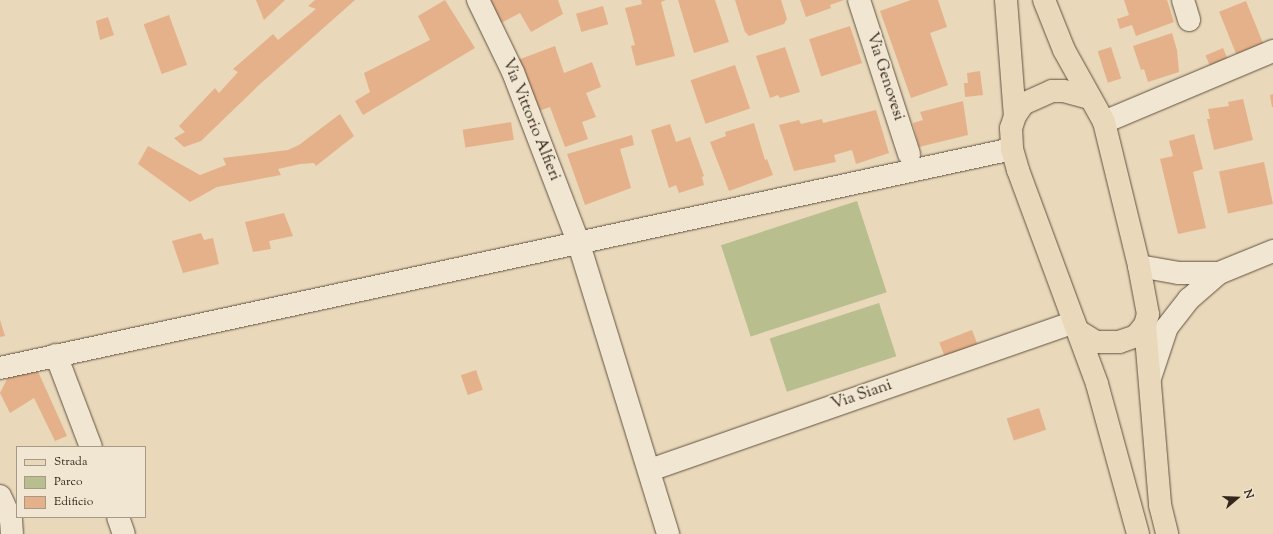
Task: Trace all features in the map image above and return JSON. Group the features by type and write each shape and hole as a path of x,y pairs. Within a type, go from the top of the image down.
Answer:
{"main road":[{"path":"1006,0 1015,116"},
{"path":"1044,0 1064,50 1104,122 1139,266 1148,314 1146,325 1160,505 1167,534"},
{"path":"1090,98 1069,92 1052,91 1023,104 1015,116 1011,128 1012,149 1018,170 1097,384 1138,534"},
{"path":"1076,326 1096,342 1119,342 1136,336 1146,325"}],"street":[{"name":"Via Vittorio Alfieri","path":"478,0 513,72 578,241 650,470 668,534"},
{"name":"Via Genovesi","path":"858,0 909,154"},
{"path":"1104,122 1273,51"},
{"path":"0,368 578,241 1012,149"},
{"path":"1150,378 1167,327 1189,299 1219,273 1273,251"},
{"path":"1139,266 1179,273 1219,273"},
{"name":"Via Siani","path":"650,470 1076,326"},
{"path":"56,355 91,446"},
{"path":"0,496 11,520 12,534"},
{"path":"118,518 124,534"}],"green space":[{"path":"857,201 887,292 751,336 721,245"},
{"path":"879,303 896,356 787,392 770,339"}],"building":[{"path":"256,0 285,0 264,20"},
{"path":"315,0 355,0 259,85 201,141 184,147 174,138 185,132 179,126 215,88 219,93 238,72 233,69 273,34 278,40 316,9 308,6"},
{"path":"445,0 475,48 363,115 355,101 370,92 364,73 430,40 418,16"},
{"path":"487,0 558,0 563,14 531,32 520,13 499,24"},
{"path":"641,0 666,0 661,2 675,56 636,66 631,46 635,45 625,8 642,4"},
{"path":"678,0 715,0 729,42 694,53"},
{"path":"735,0 781,0 787,19 784,24 749,36 745,32"},
{"path":"800,0 844,0 830,5 831,8 806,17"},
{"path":"911,0 938,0 947,27 930,33 948,85 911,98 880,11"},
{"path":"1124,0 1167,0 1174,22 1136,36 1132,25 1120,29 1117,19 1129,15"},
{"path":"1246,1 1263,44 1236,55 1219,12"},
{"path":"603,6 608,24 581,32 576,14"},
{"path":"169,15 187,65 162,74 144,24"},
{"path":"108,17 114,35 100,40 96,21"},
{"path":"850,26 862,63 821,76 809,39"},
{"path":"1172,33 1177,50 1179,72 1148,82 1144,69 1141,70 1133,46"},
{"path":"555,46 564,73 592,62 601,87 586,93 596,117 582,122 588,139 565,147 550,107 539,111 515,61"},
{"path":"785,47 800,92 780,98 778,95 770,98 756,56"},
{"path":"1111,47 1121,78 1108,83 1098,51"},
{"path":"1223,48 1229,62 1211,69 1206,55"},
{"path":"735,65 750,108 706,124 691,80"},
{"path":"980,71 983,95 965,97 964,83 968,83 967,73"},
{"path":"1273,94 1273,107 1272,107 1270,95"},
{"path":"1243,99 1253,140 1214,150 1207,119 1210,119 1208,109 1229,106 1228,102"},
{"path":"963,101 968,135 919,147 913,123 923,120 920,112"},
{"path":"876,110 889,153 856,164 852,150 834,155 836,162 794,171 779,125 799,120 801,124 822,119 823,123"},
{"path":"340,114 354,136 316,166 314,163 300,164 278,169 281,175 217,187 190,202 138,164 148,146 200,175 226,165 223,158 288,150 299,145"},
{"path":"511,122 514,140 465,147 463,130"},
{"path":"754,123 765,160 767,159 773,175 729,191 710,142 726,136 725,132"},
{"path":"670,124 676,142 690,137 704,176 702,177 704,185 679,193 676,185 669,188 651,130"},
{"path":"1194,134 1203,169 1193,172 1206,228 1178,234 1160,159 1173,156 1169,141"},
{"path":"632,135 634,145 620,149 631,188 585,205 567,154"},
{"path":"1264,162 1273,204 1228,214 1219,172"},
{"path":"284,213 293,236 269,241 271,249 253,252 245,222"},
{"path":"201,233 204,240 213,238 219,264 183,273 172,241"},
{"path":"0,320 5,336 0,337"},
{"path":"972,330 978,346 945,358 939,343"},
{"path":"36,367 67,436 55,441 34,398 10,413 0,393 11,371"},
{"path":"476,370 483,390 468,395 461,375"},
{"path":"1039,408 1046,430 1014,440 1007,419"}]}
